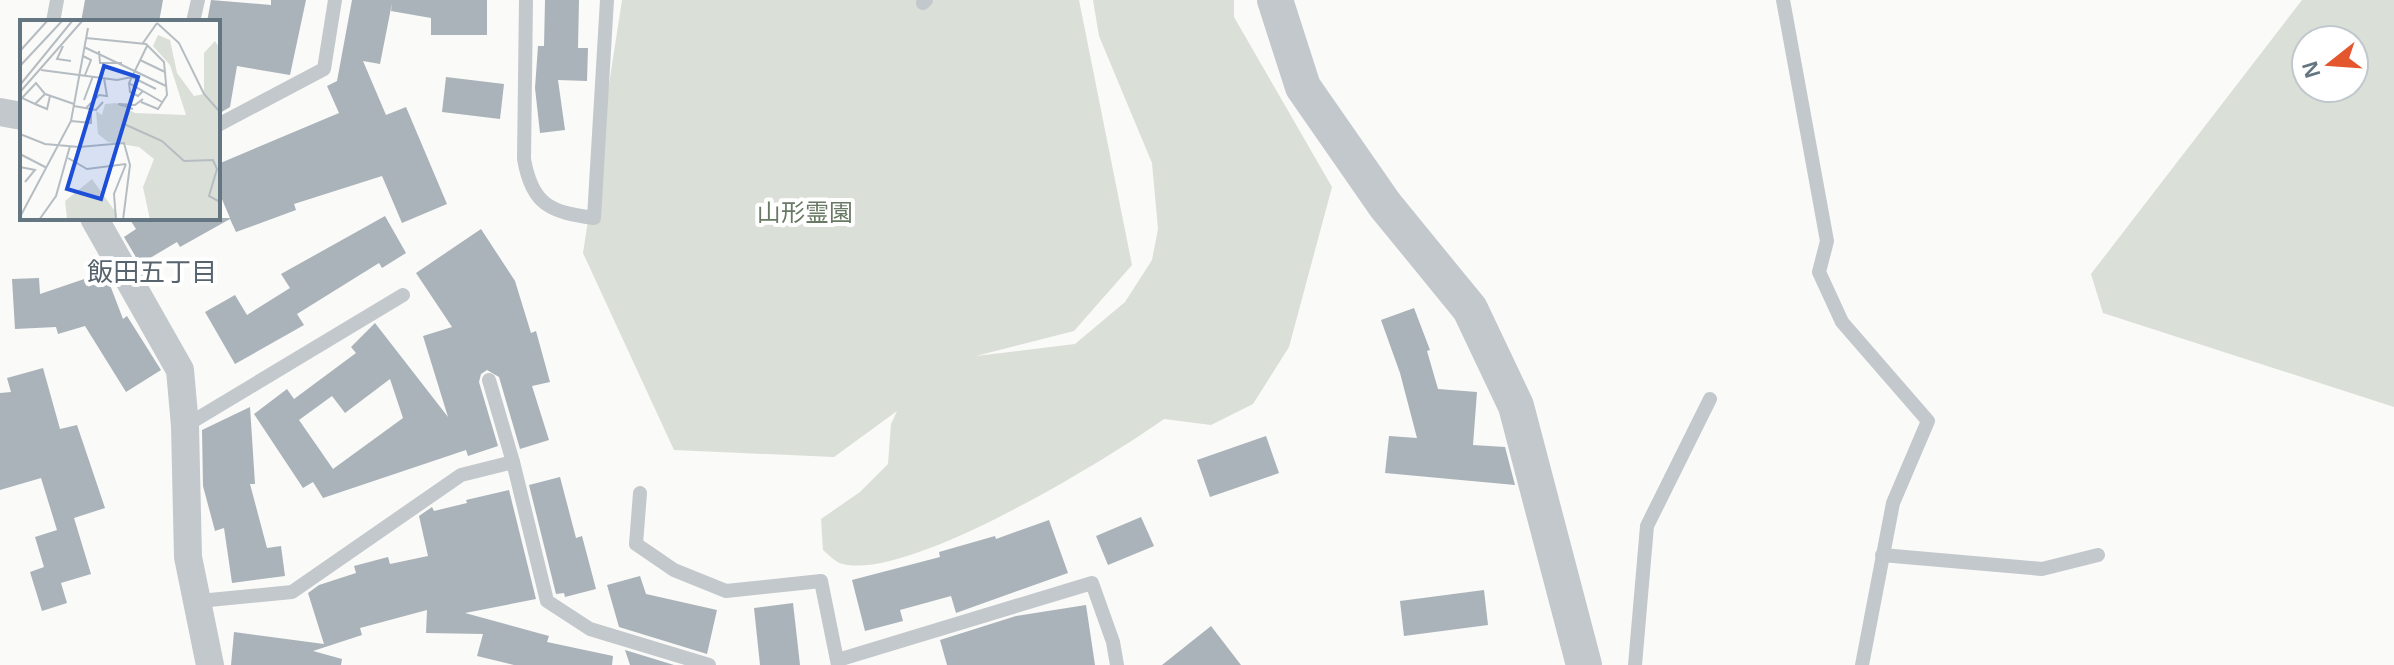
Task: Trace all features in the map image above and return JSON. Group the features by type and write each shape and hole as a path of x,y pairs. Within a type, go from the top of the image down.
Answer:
{"street":[{"path":"1275,0 1303,87 1385,205 1470,309 1516,406 1584,665"},
{"path":"0,112 20,116"},
{"path":"95,220 180,370 185,426 188,557 210,665"}],"lane":[{"path":"53,20 57,0"},
{"path":"193,20 198,0"},
{"path":"220,124 324,69 335,0"},
{"path":"526,0 524,159 527,177 539,200 562,214 594,218 607,0"},
{"path":"1783,0 1827,241 1819,272 1842,322 1928,421 1893,503 1862,665"},
{"path":"185,426 403,295"},
{"path":"489,380 547,601 590,629 709,665"},
{"path":"1635,665 1647,526 1710,399"},
{"path":"199,601 292,592 461,475 513,462"},
{"path":"640,493 636,544 674,570 726,591 821,581 838,662 1092,583 1113,642 1117,665"},
{"path":"1882,555 2042,569 2098,555"}],"green space":[{"name":"山形霊園","path":"622,0 1079,0 1132,265 1074,331 976,356 1075,344 1125,302 1152,260 1158,229 1152,163 1099,36 1093,0 1234,0 1234,17 1332,187 1289,347 1253,404 1211,425 1164,419 1055,487 959,536 913,554 873,564 838,562 823,550 821,519 860,492 888,464 891,424 897,411 834,457 674,450 583,253"},
{"path":"2302,0 2394,0 2394,407 2103,313 2091,274"}],"building":[{"path":"85,0 163,0 159,20 81,20"},
{"path":"211,0 271,5 271,0 306,0 290,75 237,66 230,107 220,113 220,20 207,20"},
{"path":"352,0 487,0 487,35 431,35 431,18 391,11 392,3 380,64 363,61 386,115 406,107 447,204 402,223 382,176 294,204 296,210 236,232 230,219 180,247 177,242 140,264 124,237 136,229 130,220 230,218 220,195 220,163 339,113 327,86 337,81"},
{"path":"545,0 579,0 578,48 588,48 587,81 558,80 565,130 540,133 535,88 538,46 544,46"},
{"path":"446,77 504,84 500,119 442,112"},
{"path":"385,216 406,253 382,268 379,263 297,314 304,325 235,364 205,312 235,295 247,315 290,288 281,274"},
{"path":"481,229 515,281 531,333 536,331 550,382 532,386 549,440 520,449 499,377 487,370 481,374 479,382 498,446 468,456 466,450 323,498 313,482 303,488 254,414 287,389 294,399 356,353 351,347 375,323 448,417 423,336 452,327 416,273","holes":["390,379 403,418 333,469 299,420 332,396 345,413"]},
{"path":"105,272 123,319 127,316 161,370 126,392 85,326 58,334 56,327 15,329 12,279 39,278 40,294"},
{"path":"1414,308 1430,350 1427,351 1438,389 1477,392 1473,445 1505,447 1515,485 1385,473 1389,436 1417,438 1400,373 1381,320"},
{"path":"43,368 60,429 77,425 105,508 74,518 91,574 61,583 67,603 42,611 30,572 44,567 35,537 57,530 41,478 0,490 0,393 11,392 7,378"},
{"path":"250,407 255,484 250,484 267,548 281,546 285,576 232,583 224,528 215,531 203,486 202,430"},
{"path":"1266,436 1279,473 1210,497 1197,460"},
{"path":"560,477 576,538 582,536 596,589 565,597 564,593 556,594 529,485"},
{"path":"509,490 536,599 465,613 549,636 547,642 613,656 612,665 514,665 477,656 483,634 426,633 427,610 360,628 362,635 313,651 342,659 341,665 231,665 234,632 324,644 308,593 319,585 356,573 354,566 388,557 390,564 428,556 419,516 432,507 434,511"},
{"path":"1141,517 1154,546 1108,565 1096,536"},
{"path":"1049,520 1068,573 956,613 951,596 900,610 903,621 865,631 852,580 940,557 939,552 995,536 996,539"},
{"path":"640,576 646,594 717,610 707,654 619,627 607,585"},
{"path":"1484,590 1488,625 1404,636 1400,601"},
{"path":"793,603 800,665 760,665 754,608"},
{"path":"1086,605 1095,665 947,665 940,640 1016,616"},
{"path":"1211,626 1241,665 1162,665"},
{"path":"625,650 674,665 630,665"}],"district":[{"name":"飯田五丁目","path":"152,272"}]}
